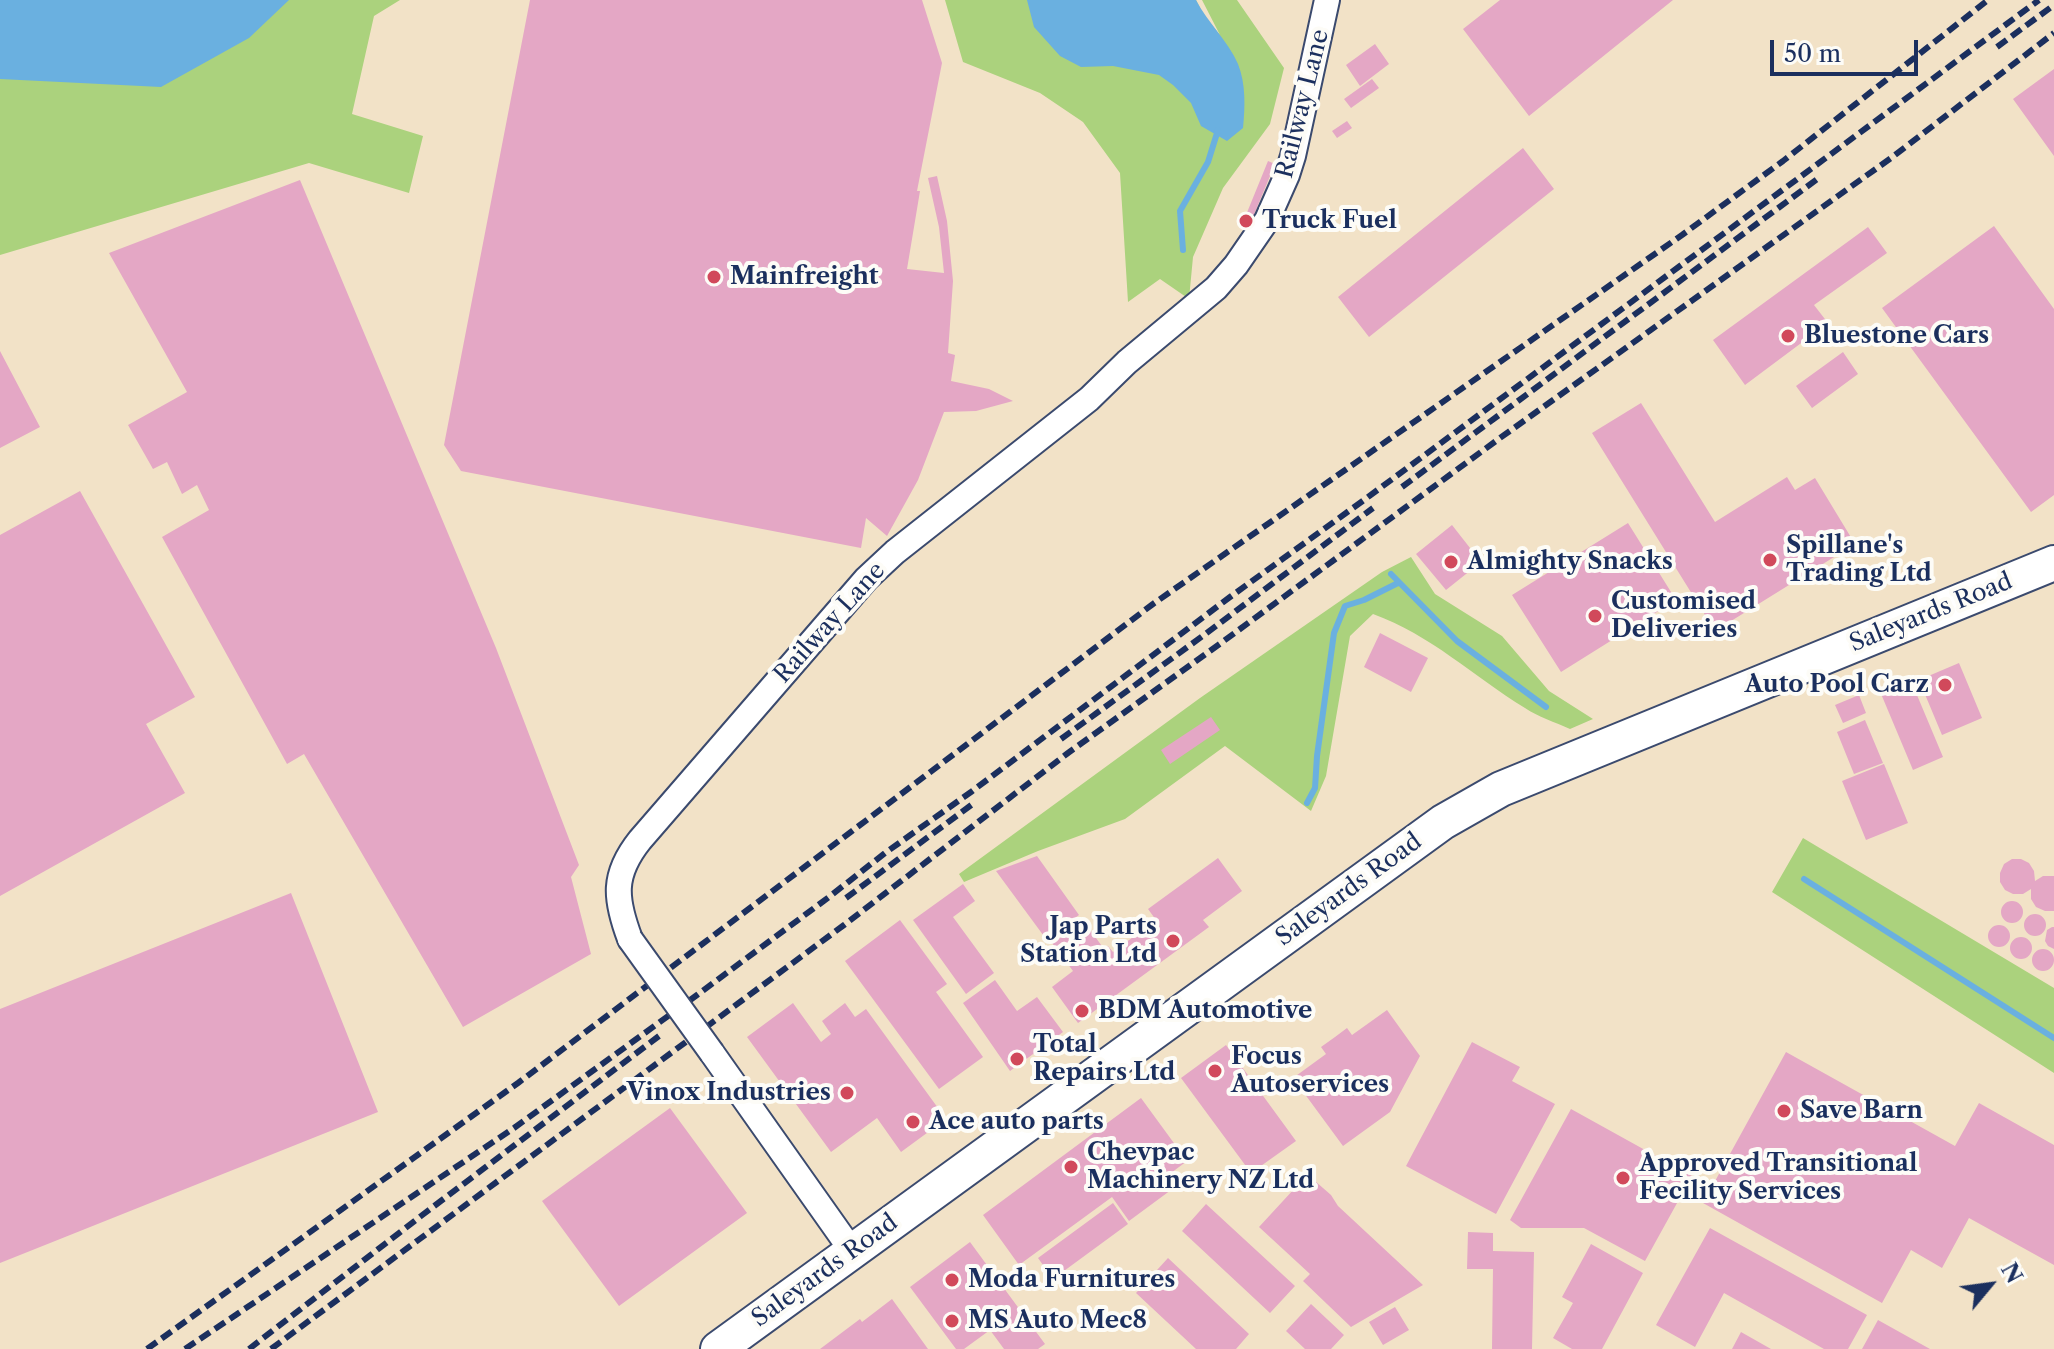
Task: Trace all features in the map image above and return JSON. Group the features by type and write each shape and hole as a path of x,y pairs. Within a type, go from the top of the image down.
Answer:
{"main road":[{"name":"Saleyards Road","path":"718,1349 1431,831 1474,804 1501,789 2054,563"}],"street":[{"name":"Railway Lane","path":"852,1251 630,939 617,895 626,858 866,579 895,552 1089,399 1127,362 1216,288 1253,242 1281,193 1293,156 1327,0"}],"green space":[{"path":"0,0 400,0 374,16 352,114 423,136 409,193 309,163 0,255"},
{"path":"945,0 1196,0 1220,35 1202,0 1237,0 1284,68 1270,124 1223,188 1193,257 1189,299 1160,279 1128,302 1120,173 1083,122 1040,93 963,62"},
{"path":"1411,557 1435,594 1502,636 1549,691 1593,719 1570,729 1535,714 1414,633 1373,614 1350,636 1326,776 1311,811 1225,746 1125,819 964,882 959,874 1200,698 1382,572"},
{"path":"1803,838 2054,988 2054,1073 1772,892"}],"water":[{"path":"0,0 289,0 249,38 161,87 0,79"},
{"path":"1027,0 1196,0 1229,48 1241,72 1244,88 1243,128 1227,141 1201,126 1191,103 1159,75 1113,66 1081,67 1060,56 1034,27"}],"building":[{"name":"Mainfreight","path":"530,0 922,0 942,63 917,191 920,191 907,269 944,273 939,227 928,178 937,176 947,221 953,281 948,353 955,355 951,381 989,389 1013,401 976,411 944,412 918,480 887,536 866,518 861,548 461,471 444,445"},
{"path":"1500,0 1673,0 1529,116 1463,29"},
{"path":"1375,44 1389,64 1360,86 1346,65"},
{"path":"2054,69 2054,156 2013,99"},
{"path":"1372,79 1379,88 1351,108 1344,99"},
{"path":"1347,121 1352,128 1337,138 1332,131"},
{"path":"1523,148 1554,189 1369,337 1338,297"},
{"path":"1268,161 1275,164 1253,217 1246,215"},
{"path":"300,180 496,648 579,865 571,877 591,954 463,1027 304,754 287,764 162,537 209,510 197,485 182,494 167,462 153,469 128,425 187,392 109,253"},
{"path":"1994,226 2054,309 2054,495 2031,512 1882,308"},
{"path":"1868,227 1887,253 1814,305 1828,323 1745,385 1713,340"},
{"path":"0,351 40,427 0,448"},
{"path":"1843,352 1858,374 1812,408 1796,386"},
{"path":"1641,403 1715,522 1787,477 1795,490 1815,478 1855,544 1715,631 1592,433"},
{"path":"80,491 195,697 146,724 185,793 0,896 0,535"},
{"path":"1628,523 1676,600 1561,672 1512,595"},
{"path":"1452,525 1481,562 1446,590 1416,554"},
{"path":"1380,633 1428,658 1411,692 1364,667"},
{"path":"1959,663 1982,718 1942,735 1919,680"},
{"path":"1909,676 1943,757 1913,770 1879,689"},
{"path":"1859,695 1866,713 1843,723 1835,705"},
{"path":"1211,717 1220,730 1170,764 1161,750"},
{"path":"1865,720 1883,763 1854,774 1837,732"},
{"path":"1884,764 1908,823 1866,840 1842,781"},
{"path":"1037,856 1079,915 1046,939 996,871"},
{"path":"1218,858 1242,891 1203,920 1209,927 1078,1023 1052,987 1073,971 1052,943 1083,920 1104,949 1108,946 1113,952 1156,920 1148,909"},
{"path":"2012,859 2029,863 2035,881 2043,876 2054,876 2054,911 2036,907 2031,899 2031,889 2023,894 2005,890 2000,882 2000,873 2004,864"},
{"path":"963,884 975,901 953,917 994,973 966,994 913,920"},
{"path":"291,893 378,1112 0,1263 0,1009"},
{"path":"2012,901 2020,904 2023,912 2020,920 2012,923 2004,920 2001,912 2004,904"},
{"path":"2035,914 2043,917 2046,925 2043,933 2035,936 2027,933 2024,925 2027,917"},
{"path":"900,920 947,984 936,992 983,1057 939,1089 845,961"},
{"path":"1999,925 2007,928 2010,936 2007,944 1999,947 1991,944 1988,936 1991,928"},
{"path":"2052,927 2054,949 2045,941 2047,930"},
{"path":"2021,937 2029,940 2032,948 2029,956 2021,959 2013,956 2010,948 2013,940"},
{"path":"2043,949 2051,952 2054,960 2051,968 2043,971 2035,968 2032,960 2035,952"},
{"path":"995,980 1017,1011 1037,997 1063,1032 1010,1071 963,1003"},
{"path":"793,1003 821,1042 831,1034 822,1021 845,1003 855,1017 866,1009 946,1119 901,1152 877,1118 831,1152 747,1037"},
{"path":"1387,1010 1420,1056 1390,1112 1343,1146 1293,1078 1326,1054 1321,1047 1347,1028 1352,1035"},
{"path":"1472,1042 1520,1067 1512,1081 1555,1104 1496,1214 1406,1166"},
{"path":"1226,1045 1296,1141 1251,1173 1181,1078"},
{"path":"1786,1052 1955,1146 1979,1103 2054,1145 2054,1265 1969,1218 1942,1268 1911,1250 1882,1303 1703,1203"},
{"path":"1141,1098 1187,1161 1163,1179 1171,1190 1129,1221 1112,1197 1019,1265 983,1215"},
{"path":"670,1108 747,1213 619,1306 542,1201"},
{"path":"1571,1109 1692,1176 1645,1261 1584,1228 1521,1228 1510,1220"},
{"path":"1306,1176 1331,1195 1338,1206 1423,1285 1351,1327 1303,1281 1310,1274 1259,1227"},
{"path":"1113,1203 1128,1224 1053,1279 1038,1258"},
{"path":"1206,1204 1295,1286 1270,1313 1182,1231"},
{"path":"1710,1228 1867,1315 1848,1349 1824,1349 1724,1293 1695,1347 1656,1325"},
{"path":"1468,1232 1493,1233 1493,1251 1534,1252 1532,1349 1492,1349 1493,1269 1467,1269"},
{"path":"970,1242 1045,1344 1038,1349 1004,1349 990,1330 964,1349 956,1349 910,1287"},
{"path":"1591,1244 1643,1273 1602,1349 1572,1349 1553,1338 1573,1303 1562,1297"},
{"path":"1168,1258 1249,1334 1236,1349 1196,1349 1136,1293"},
{"path":"892,1299 928,1349 820,1349 860,1319 862,1322"},
{"path":"1311,1304 1344,1335 1331,1349 1305,1349 1286,1331"},
{"path":"1395,1307 1409,1330 1383,1345 1369,1322"},
{"path":"1878,1320 1930,1349 1862,1349"},
{"path":"1741,1332 1771,1349 1732,1349"}],"waterway":[{"path":"1183,250 1180,211 1208,162 1218,130"},
{"path":"1391,574 1457,641 1546,707"},
{"path":"1307,803 1315,788 1334,633 1345,606 1398,583"},
{"path":"1804,879 2054,1038"}],"railway":[{"path":"147,1349 518,1083 1153,604 1682,235 1783,161 1988,0"},
{"path":"185,1349 514,1128 697,995 2039,0"},
{"path":"1997,47 2054,5"},
{"path":"271,1349 844,925 1068,753 1891,158 2054,33"},
{"path":"1402,487 1820,177"},
{"path":"1061,739 1373,508"},
{"path":"846,898 974,803"},
{"path":"249,1349 659,1036"}],"place":[{"name":"Truck Fuel","path":"1246,221"},
{"name":"Mainfreight","path":"714,277"},
{"name":"Bluestone Cars","path":"1788,336"},
{"name":"Spillane's Trading Ltd","path":"1770,560"},
{"name":"Almighty Snacks","path":"1451,562"},
{"name":"Customised Deliveries","path":"1595,616"},
{"name":"Auto Pool Carz","path":"1945,685"},
{"name":"Jap Parts Station Ltd","path":"1173,941"},
{"name":"BDM Automotive","path":"1082,1011"},
{"name":"Total Repairs Ltd","path":"1017,1059"},
{"name":"Focus Autoservices","path":"1215,1071"},
{"name":"Vinox Industries","path":"847,1093"},
{"name":"Save Barn","path":"1784,1111"},
{"name":"Ace auto parts","path":"913,1122"},
{"name":"Chevpac Machinery NZ Ltd","path":"1071,1167"},
{"name":"Approved Transitional Fecility Services","path":"1623,1178"},
{"name":"Moda Furnitures","path":"952,1280"},
{"name":"MS Auto Mec8","path":"952,1321"}]}
